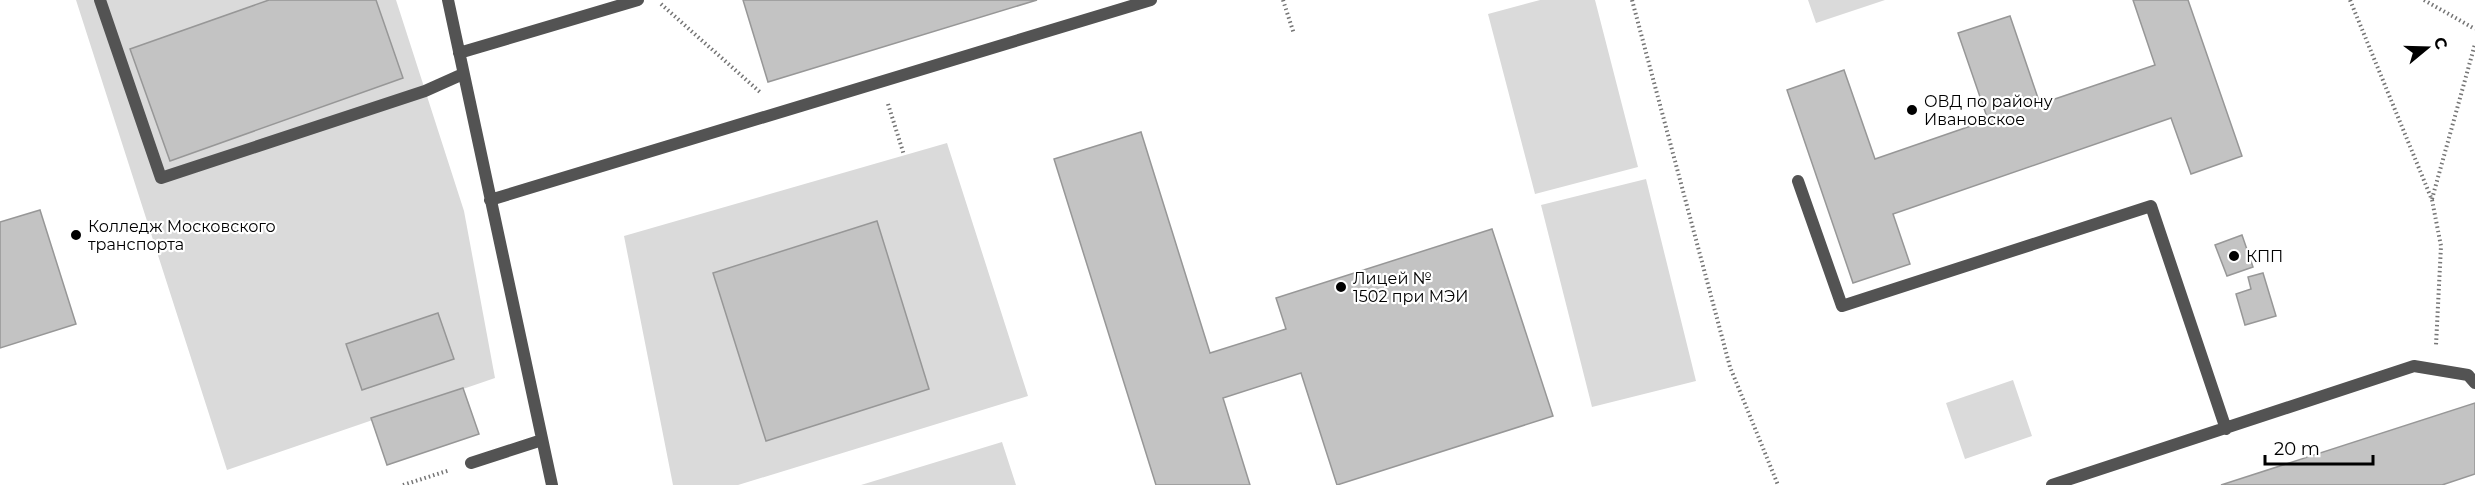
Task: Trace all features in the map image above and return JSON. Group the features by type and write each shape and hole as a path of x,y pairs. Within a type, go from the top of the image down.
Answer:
{"lane":[{"path":"100,0 161,178 425,91 464,74"},
{"path":"448,0 552,485"},
{"path":"459,53 638,0"},
{"path":"490,200 1151,0"},
{"path":"1798,181 1842,306 2151,206 2226,429"},
{"path":"2052,485 2414,366 2468,375 2475,383"},
{"path":"471,463 542,440"}],"path":[{"path":"656,0 783,112"},
{"path":"1283,0 1294,34"},
{"path":"1632,0 1730,368 1778,485"},
{"path":"2350,0 2432,200 2441,246 2435,369"},
{"path":"2424,0 2475,29"},
{"path":"2432,200 2475,44"},
{"path":"881,82 904,155"},
{"path":"403,485 471,463"}],"shaded area":[{"path":"76,0 396,0 464,211 495,378 227,470"},
{"path":"1540,0 1595,0 1638,167 1535,194 1488,14"},
{"path":"1808,0 1885,0 1816,23"},
{"path":"947,143 1028,396 738,485 673,485 624,236"},
{"path":"1646,179 1696,381 1592,407 1541,205"},
{"path":"2013,380 2032,436 1965,459 1946,403"},
{"path":"1002,442 1016,485 861,485"}],"building":[{"path":"269,0 376,0 403,78 170,161 130,49"},
{"path":"743,0 1037,0 768,82"},
{"path":"2133,0 2188,0 2242,156 2191,174 2171,118 1893,214 1910,264 1853,283 1787,90 1844,70 1875,159 1988,120 1958,33 2010,16 2040,104 2155,65"},
{"path":"1141,132 1210,353 1286,329 1276,298 1492,229 1553,416 1337,485 1301,373 1223,398 1250,485 1156,485 1054,159"},
{"path":"40,210 76,324 0,348 0,222"},
{"path":"877,221 929,389 766,441 713,273"},
{"name":"КПП","path":"2242,235 2253,267 2227,276 2215,245"},
{"path":"2263,273 2276,316 2245,325 2236,294 2251,289 2248,277"},
{"path":"438,313 454,359 362,390 346,344"},
{"path":"463,388 479,434 387,465 371,418"},
{"path":"2475,403 2475,474 2442,485 2221,485"}],"place":[{"name":"ОВД по району Ивановское","path":"1912,110"},
{"name":"Колледж Московского транспорта","path":"76,235"},
{"name":"КПП","path":"2234,256"},
{"name":"Лицей № 1502 при МЭИ","path":"1341,287"}]}
